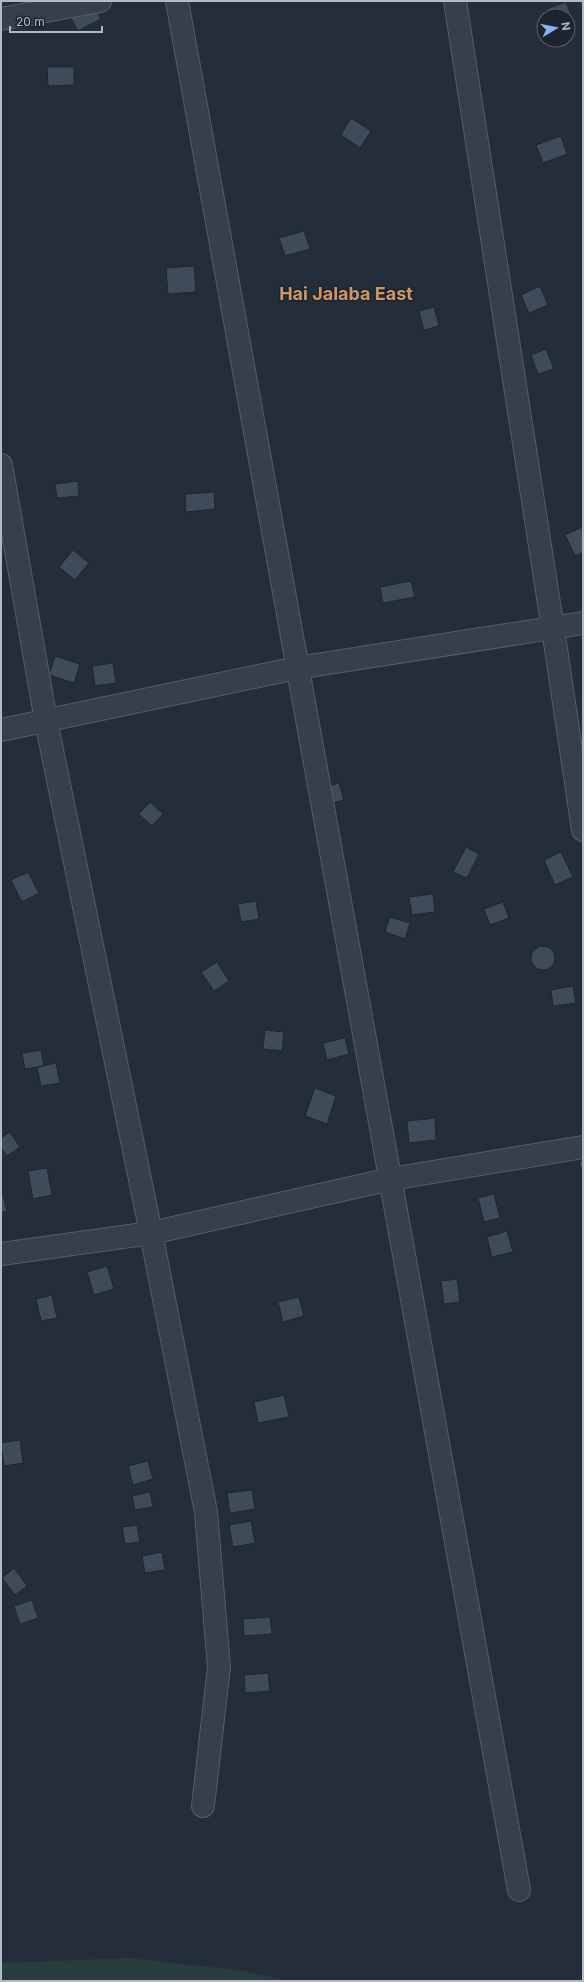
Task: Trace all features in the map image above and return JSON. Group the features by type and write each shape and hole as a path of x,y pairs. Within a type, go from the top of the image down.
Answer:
{"street":[{"path":"1,19 100,1"},
{"path":"177,1 519,1890"},
{"path":"455,1 583,830"},
{"path":"1,465 46,721 151,1233 206,1512 219,1667 203,1806"},
{"path":"1,730 297,668 553,629 583,623"},
{"path":"1,1254 151,1233 391,1179 583,1147"}],"shaded area":[{"path":"128,1958 245,1971 288,1981 1,1981 1,1963"}],"building":[{"path":"566,2 568,8 550,8"},
{"path":"93,4 101,19 78,31 70,16"},
{"path":"47,67 74,67 74,85 48,86"},
{"path":"351,118 371,131 360,148 341,135"},
{"path":"561,136 567,154 543,163 536,145"},
{"path":"304,231 310,249 285,256 279,238"},
{"path":"194,266 196,292 168,294 166,268"},
{"path":"540,286 548,305 529,313 521,295"},
{"path":"434,307 439,326 424,330 419,311"},
{"path":"546,349 554,369 538,374 531,355"},
{"path":"78,481 79,496 57,498 55,484"},
{"path":"214,492 215,509 186,512 185,494"},
{"path":"582,527 583,552 575,556 565,535"},
{"path":"73,550 89,563 75,580 59,567"},
{"path":"411,581 415,597 383,603 380,587"},
{"path":"55,656 80,664 74,683 49,675"},
{"path":"113,663 116,683 95,686 92,666"},
{"path":"339,783 344,800 324,805 320,788"},
{"path":"150,802 163,814 152,826 139,814"},
{"path":"466,847 479,854 467,878 453,872"},
{"path":"561,852 573,877 555,885 544,860"},
{"path":"28,872 39,893 22,902 11,880"},
{"path":"433,894 435,912 412,915 409,897"},
{"path":"256,901 259,919 241,922 238,904"},
{"path":"503,902 509,918 490,925 484,909"},
{"path":"390,917 410,923 405,939 385,932"},
{"path":"543,946 552,949 555,958 552,967 543,970 534,967 531,958 534,949"},
{"path":"217,962 229,981 214,991 201,972"},
{"path":"573,986 576,1003 553,1006 551,990"},
{"path":"265,1030 284,1032 282,1051 263,1049"},
{"path":"345,1038 349,1054 327,1060 323,1043"},
{"path":"41,1050 44,1066 25,1069 22,1053"},
{"path":"56,1063 60,1083 41,1086 37,1067"},
{"path":"315,1088 336,1096 327,1124 305,1116"},
{"path":"435,1118 436,1140 409,1143 407,1121"},
{"path":"10,1132 20,1147 7,1156 1,1148 1,1138"},
{"path":"583,1160 583,1178 579,1161"},
{"path":"47,1168 52,1195 33,1199 28,1171"},
{"path":"1,1188 7,1211 1,1213"},
{"path":"494,1194 500,1218 484,1222 478,1198"},
{"path":"507,1231 513,1252 492,1257 487,1237"},
{"path":"107,1266 114,1289 94,1295 87,1272"},
{"path":"457,1279 460,1302 444,1304 441,1281"},
{"path":"52,1295 57,1318 41,1321 36,1299"},
{"path":"299,1297 304,1316 283,1322 278,1302"},
{"path":"284,1395 289,1417 258,1423 254,1402"},
{"path":"20,1440 23,1463 4,1466 1,1443"},
{"path":"148,1461 153,1479 133,1485 128,1466"},
{"path":"252,1490 255,1509 230,1513 227,1493"},
{"path":"150,1492 153,1507 135,1510 132,1496"},
{"path":"251,1521 255,1543 233,1547 229,1525"},
{"path":"137,1525 140,1542 125,1544 122,1527"},
{"path":"162,1552 165,1570 145,1573 142,1556"},
{"path":"14,1568 27,1586 15,1595 2,1578"},
{"path":"32,1600 38,1618 20,1624 14,1606"},
{"path":"270,1617 272,1634 244,1636 243,1619"},
{"path":"268,1673 270,1691 245,1693 244,1675"}],"district":[{"name":"Hai Jalaba East","path":"346,293"}]}
